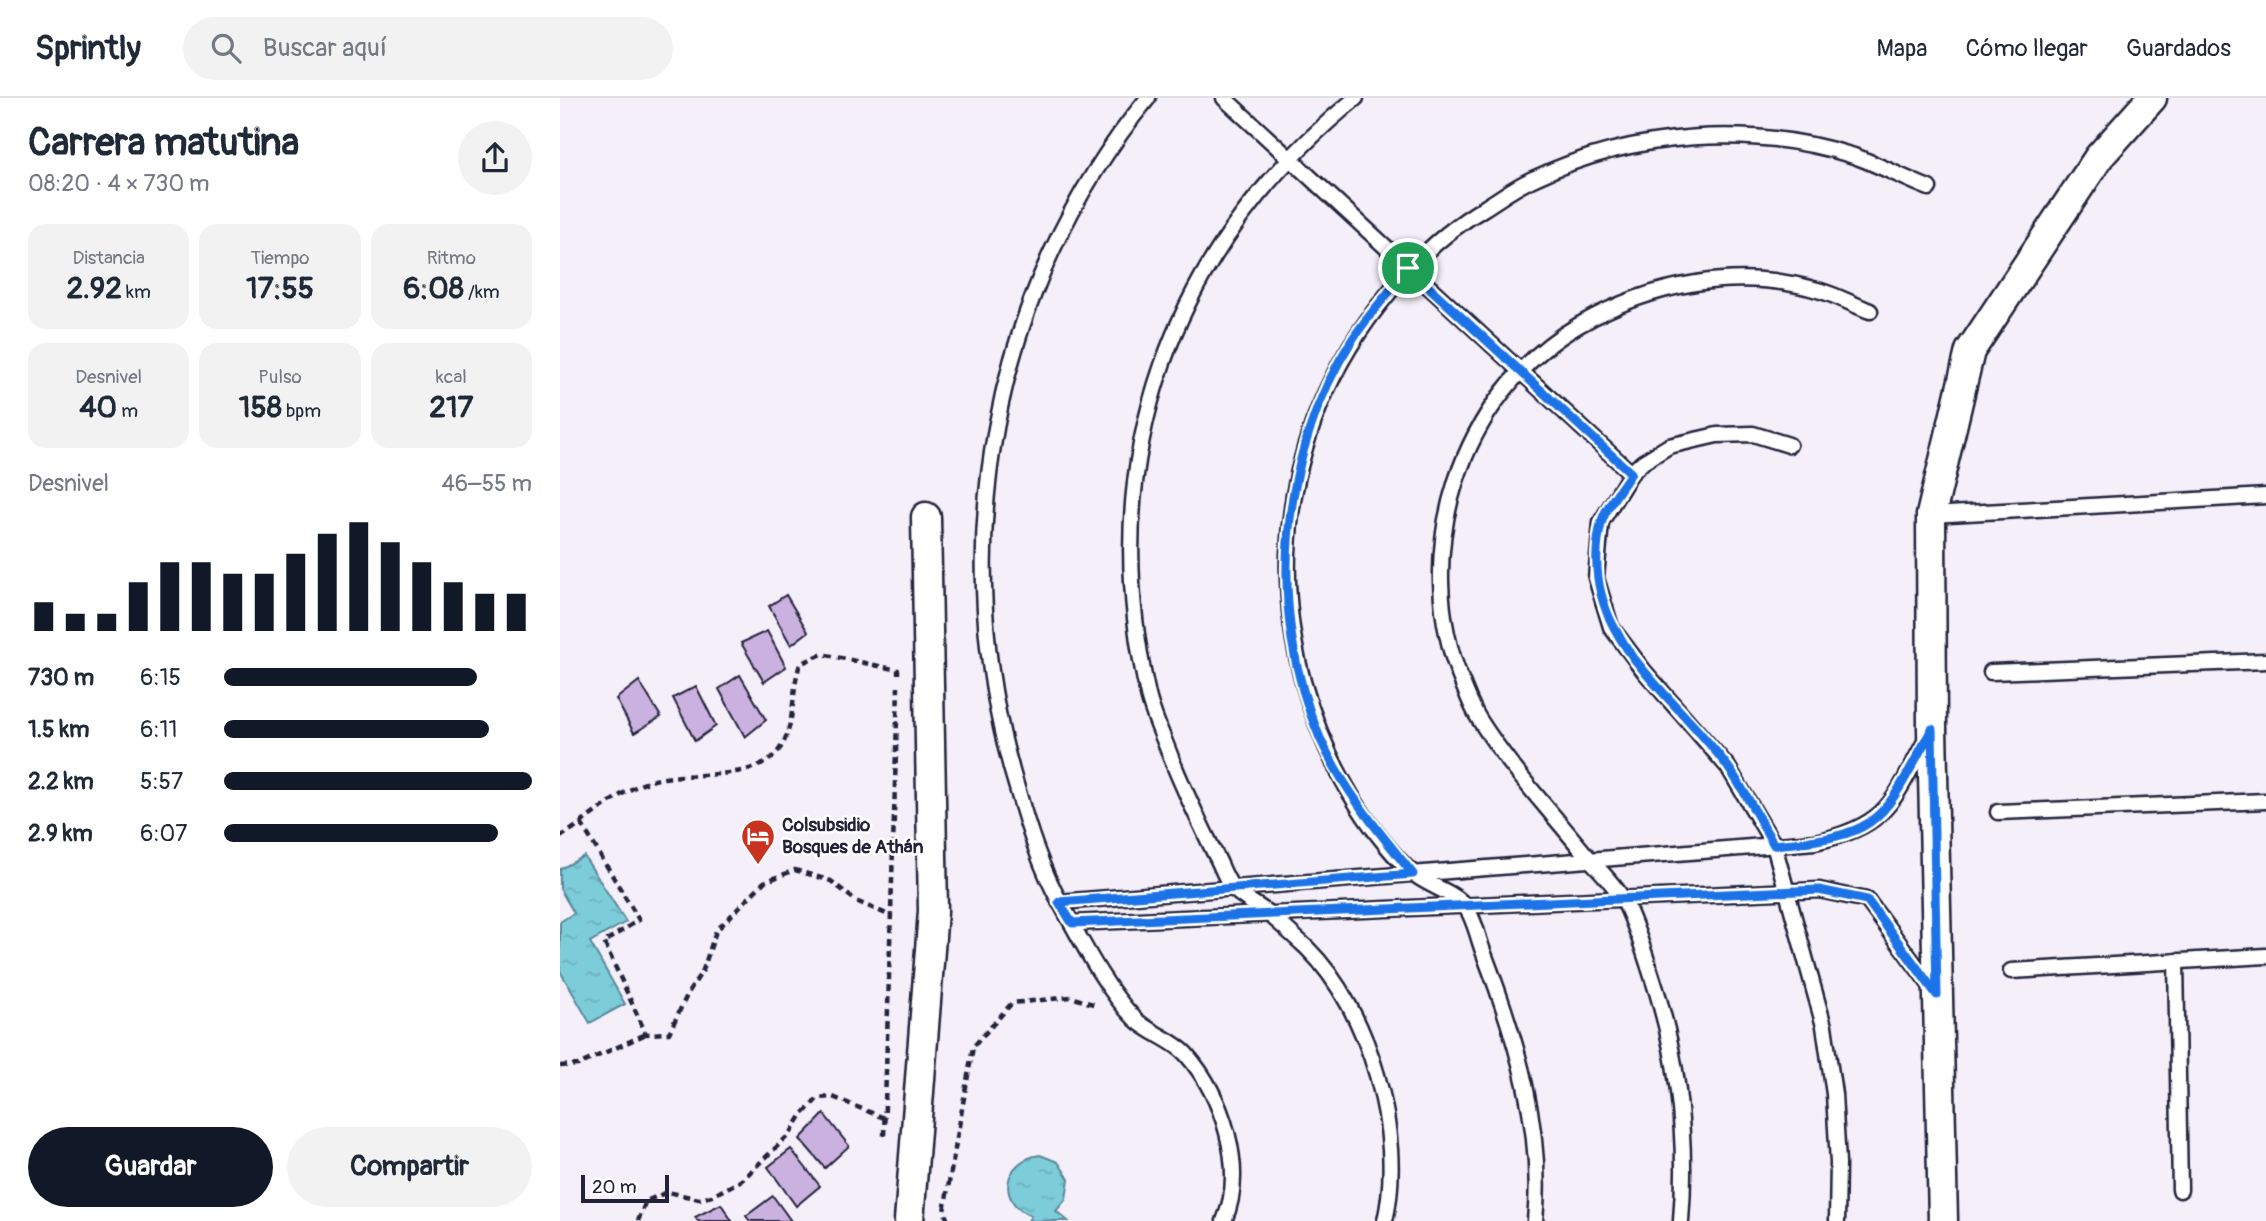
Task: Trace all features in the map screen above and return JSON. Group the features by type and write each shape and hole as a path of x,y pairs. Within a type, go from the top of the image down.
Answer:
{"street":[{"path":"1943,1221 1932,729 1931,515 1970,351 2099,157 2152,98"},
{"path":"909,1221 933,911 926,517"}],"lane":[{"path":"1148,98 1084,189 1047,262 1017,339 997,418 985,499 982,581 988,663 1007,756 1027,821 1059,902 1136,1020 1185,1052 1217,1099 1232,1154 1228,1211 1223,1221"},
{"path":"1224,98 1631,473"},
{"path":"1356,98 1289,158 1226,235 1179,320 1146,411 1131,507 1132,603 1149,699 1183,789 1233,888 1269,914 1310,951 1343,997 1368,1047 1384,1101 1391,1157 1385,1221"},
{"path":"1535,1221 1538,1197 1535,1138 1525,1079 1488,964 1465,905 1413,874 1360,810 1320,738 1295,659 1286,577 1292,494 1315,414 1352,340 1408,268 1464,220 1535,178 1612,150 1692,137 1774,139 1853,156 1929,188"},
{"path":"1681,1221 1684,1143 1671,1043 1642,946 1622,898 1513,767 1476,716 1452,658 1441,597 1443,534 1457,473 1485,416 1520,372 1566,332 1612,306 1662,288 1715,280 1768,280 1821,291 1870,311"},
{"path":"1789,445 1753,434 1717,435 1669,446 1631,473 1601,522 1596,578 1611,627 1644,671 1728,767 1774,845 1785,891 1808,959 1824,1026 1835,1094 1837,1221"},
{"path":"1931,515 2266,496"},
{"path":"1991,672 2266,661"},
{"path":"1059,902 1815,842 1849,834 1870,824 1889,808 1932,729"},
{"path":"1998,812 2266,802"},
{"path":"1072,923 1819,890 1867,900 1937,995"},
{"path":"2011,971 2266,956"},
{"path":"2176,961 2180,1190"}],"path":[{"path":"560,837 617,798 648,781 672,775 721,774 770,760 781,746 791,721 792,686 800,664 822,654 898,670 884,1144"},
{"path":"581,823 639,920 604,942 646,1034"},
{"path":"560,1066 578,1065 646,1034 669,1033 688,993 704,970 716,931 764,882 795,870 831,881 856,901 891,916"},
{"path":"948,1221 944,1211 973,1047 988,1028 1012,1003 1071,997 1136,1020"},
{"path":"638,1221 646,1201 657,1196 668,1192 699,1199 712,1196 742,1180 790,1135 801,1116 818,1098 833,1097 885,1118"}],"water":[{"path":"584,856 626,922 590,942 625,1004 590,1023 560,971 560,922 574,913 560,889 560,869"},
{"path":"1040,1155 1058,1162 1069,1179 1066,1199 1056,1211 1068,1221 1028,1221 1031,1216 1020,1210 1012,1201 1008,1182 1012,1173 1028,1158"}],"building":[{"path":"786,595 808,632 791,645 769,606"},
{"path":"767,631 786,667 764,682 741,643"},
{"path":"740,675 766,720 745,737 719,689"},
{"path":"639,681 661,717 634,733 616,699"},
{"path":"696,686 716,726 695,741 673,698"},
{"path":"824,1114 849,1146 825,1168 800,1139"},
{"path":"791,1149 820,1186 796,1206 768,1167"},
{"path":"773,1196 791,1221 750,1221 746,1216"},
{"path":"721,1204 732,1221 698,1221 695,1217"}],"place":[{"name":"Colsubsidio Bosques de Athán","path":"758,866"}],"route":[{"path":"1408,268 1631,473 1601,522 1596,578 1611,627 1644,671 1728,767 1774,845 1815,842 1849,834 1870,824 1889,808 1932,729 1937,995 1877,909 1867,900 1849,894 1819,890 1072,923 1059,902 1413,874 1360,810 1320,738 1295,659 1286,577 1292,494 1315,414 1352,340 1408,268"}]}
